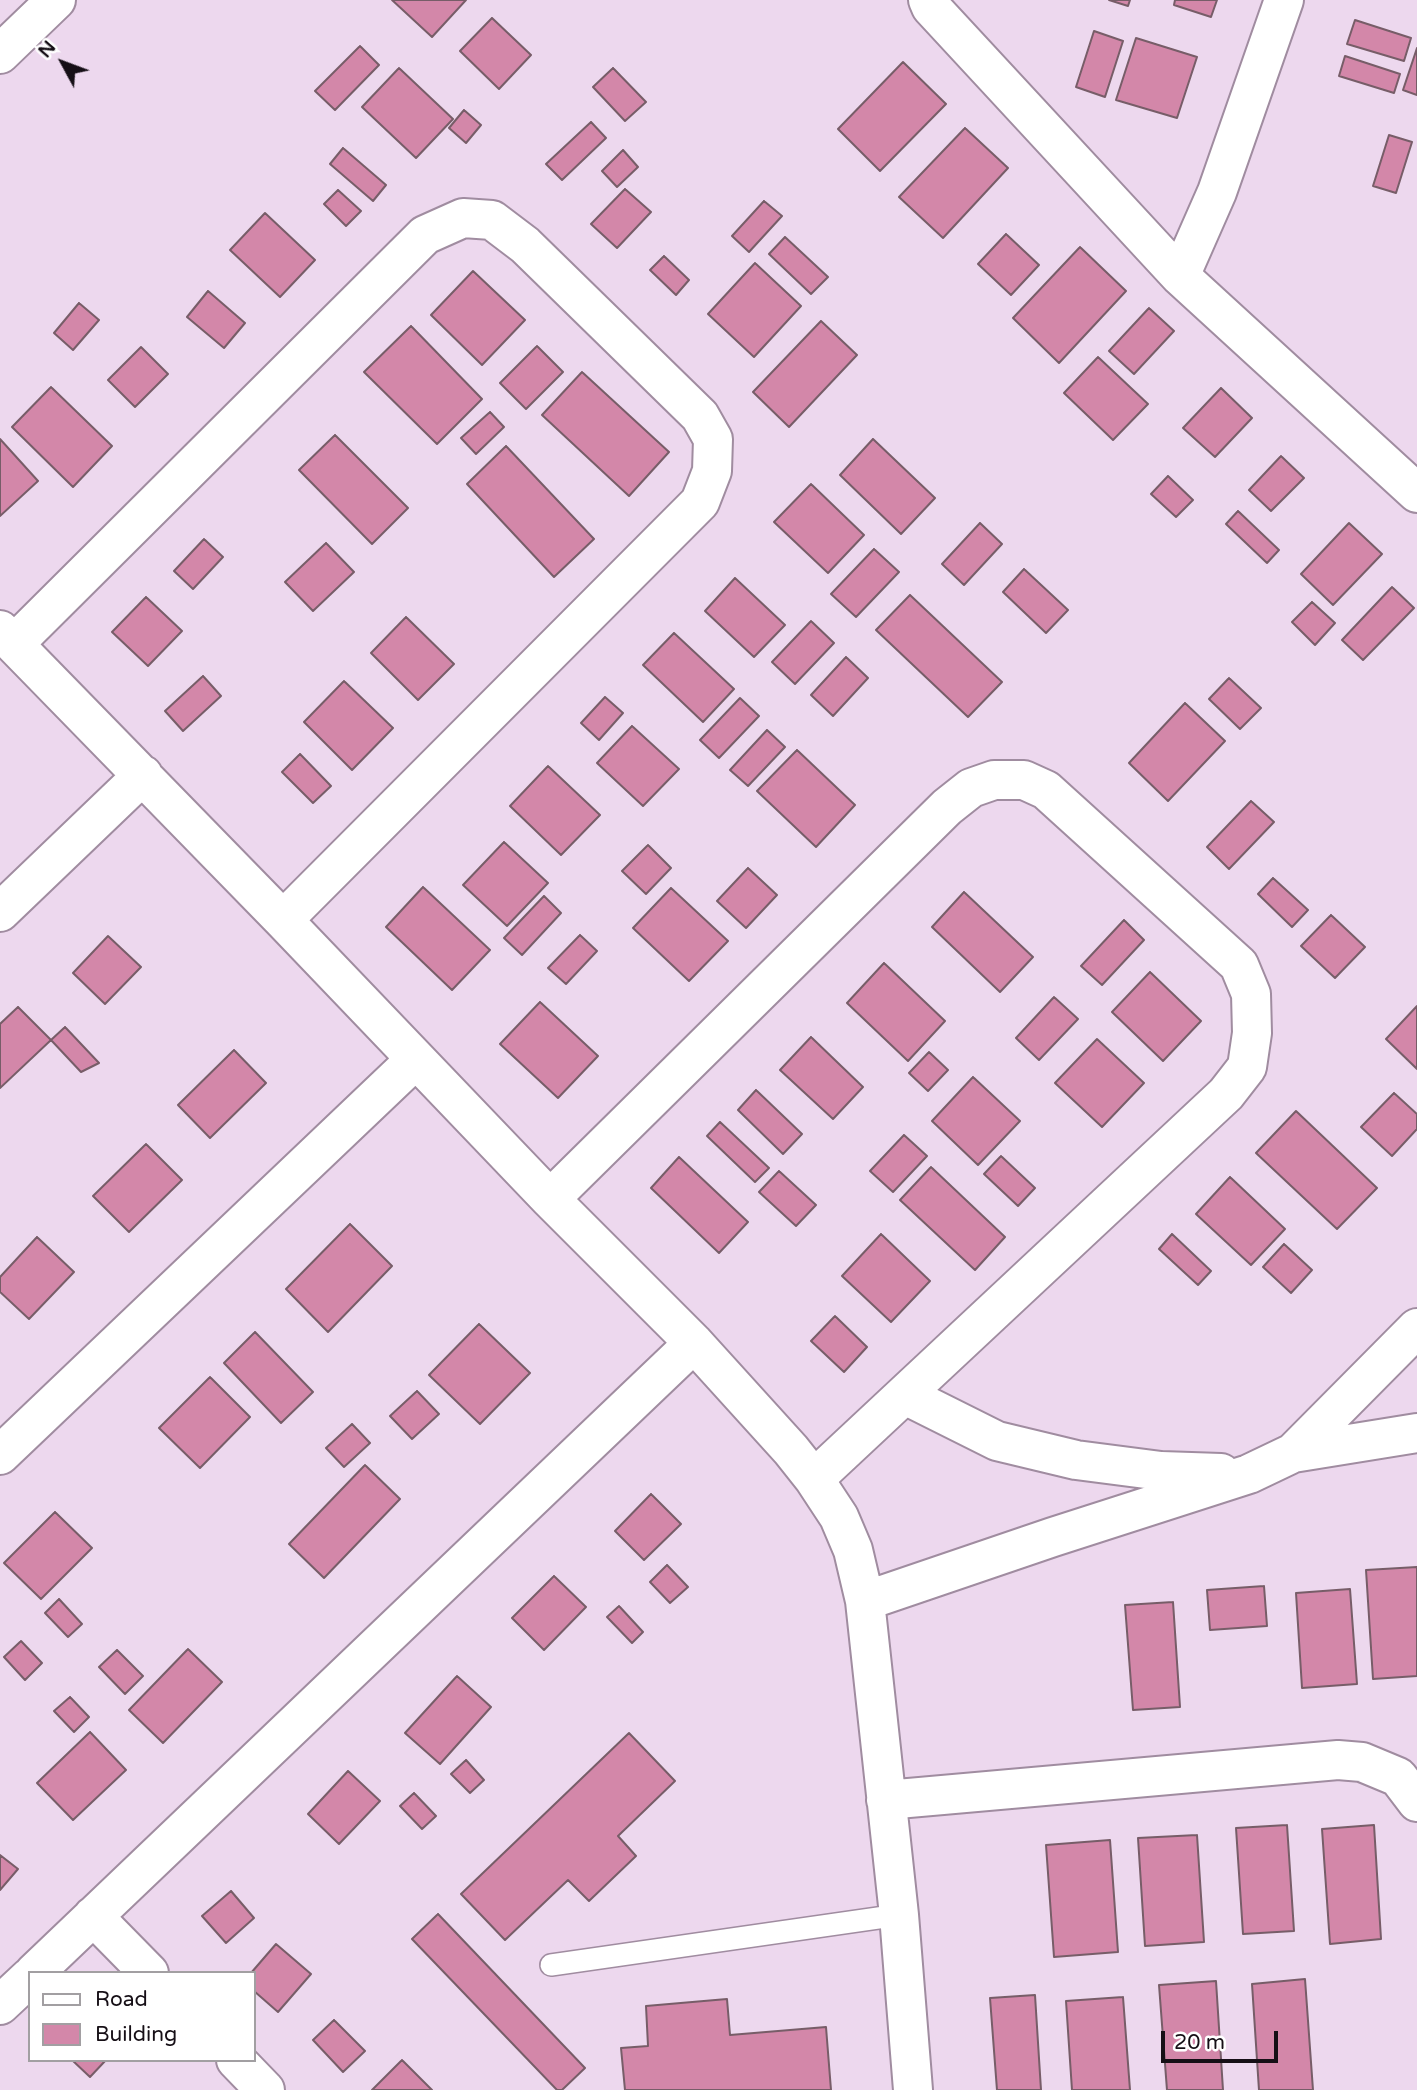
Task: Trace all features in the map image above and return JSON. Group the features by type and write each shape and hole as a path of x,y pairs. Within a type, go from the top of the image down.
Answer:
{"street":[{"path":"3,44 56,0"},
{"path":"928,0 1180,276 1417,493"},
{"path":"1180,276 1217,192 1283,0"},
{"path":"283,920 700,502 712,471 713,439 700,415 525,245 492,220 463,218 425,236 7,637 550,1199 694,1343 791,1450 839,1517 853,1550 865,1601 898,1915 913,2090"},
{"path":"0,912 143,775"},
{"path":"550,1199 947,807 971,788 994,780 1024,780 1046,790 1239,965 1251,994 1252,1033 1247,1067 1226,1094 814,1479"},
{"path":"0,1455 415,1060"},
{"path":"1293,1453 1417,1328"},
{"path":"36,1971 694,1343"},
{"path":"905,1395 997,1441 1076,1460 1161,1471 1249,1474"},
{"path":"865,1601 1053,1536 1249,1474 1293,1453 1417,1433"},
{"path":"886,1800 1338,1760 1362,1762 1398,1777 1417,1801"},
{"path":"93,1916 147,1971"},
{"path":"0,2006 28,1979"},
{"path":"238,2062 265,2090"}],"lane":[{"path":"551,1965 898,1915"}],"building":[{"path":"392,0 466,0 432,37"},
{"path":"1109,0 1130,0 1128,6"},
{"path":"1175,0 1217,0 1211,17 1174,5"},
{"path":"492,18 531,55 499,89 460,51"},
{"path":"1355,20 1411,38 1404,61 1347,44"},
{"path":"1094,31 1123,41 1105,97 1076,87"},
{"path":"1136,38 1197,57 1177,118 1116,100"},
{"path":"360,46 379,65 335,110 315,91"},
{"path":"1417,48 1417,95 1403,90"},
{"path":"1345,56 1400,74 1394,93 1339,76"},
{"path":"903,62 946,104 880,171 838,129"},
{"path":"399,68 453,119 416,158 362,107"},
{"path":"613,68 646,102 625,121 593,87"},
{"path":"464,110 481,125 466,143 449,128"},
{"path":"591,122 606,138 562,180 546,164"},
{"path":"965,128 1008,168 943,238 899,197"},
{"path":"1389,135 1412,142 1396,193 1373,186"},
{"path":"343,148 386,185 373,201 330,164"},
{"path":"623,150 638,167 617,187 602,171"},
{"path":"625,189 651,212 617,248 591,224"},
{"path":"338,190 361,211 346,226 324,204"},
{"path":"764,201 782,216 749,252 732,236"},
{"path":"265,213 315,260 280,297 230,250"},
{"path":"1006,234 1039,265 1011,295 978,264"},
{"path":"785,237 828,277 811,294 769,254"},
{"path":"1080,247 1126,291 1059,363 1013,318"},
{"path":"664,256 689,280 676,295 650,270"},
{"path":"755,263 801,306 754,357 708,314"},
{"path":"473,271 525,320 482,365 431,315"},
{"path":"208,291 245,323 224,348 187,317"},
{"path":"79,303 99,320 73,350 54,333"},
{"path":"1149,308 1174,331 1134,374 1109,351"},
{"path":"821,321 857,355 789,427 753,392"},
{"path":"411,326 482,399 437,444 364,372"},
{"path":"537,346 563,372 526,409 500,383"},
{"path":"141,347 168,374 135,407 108,380"},
{"path":"1098,357 1148,404 1113,440 1064,393"},
{"path":"582,372 669,452 629,496 542,415"},
{"path":"51,387 112,446 73,487 12,427"},
{"path":"1221,388 1252,418 1215,457 1183,428"},
{"path":"490,412 504,427 476,454 461,438"},
{"path":"335,435 408,508 372,544 299,470"},
{"path":"0,439 38,481 0,516"},
{"path":"873,439 935,498 901,534 840,475"},
{"path":"506,446 594,539 554,577 467,484"},
{"path":"1281,456 1304,478 1271,511 1249,490"},
{"path":"1168,476 1193,500 1176,517 1151,494"},
{"path":"811,484 864,535 828,573 774,522"},
{"path":"1238,511 1279,550 1267,563 1226,524"},
{"path":"980,523 1002,544 964,585 942,564"},
{"path":"1349,523 1382,554 1333,605 1301,574"},
{"path":"204,539 223,557 193,589 174,571"},
{"path":"326,543 354,572 313,611 285,582"},
{"path":"874,549 899,572 856,617 831,594"},
{"path":"1024,569 1068,610 1046,633 1003,592"},
{"path":"735,578 785,625 754,657 705,611"},
{"path":"1392,587 1414,608 1363,660 1342,640"},
{"path":"910,595 1002,682 968,717 876,630"},
{"path":"146,597 182,631 148,666 112,632"},
{"path":"1312,602 1335,623 1315,645 1292,622"},
{"path":"406,617 454,664 418,700 371,653"},
{"path":"811,621 834,643 795,684 772,662"},
{"path":"674,633 734,689 703,722 643,665"},
{"path":"846,657 868,678 833,716 811,695"},
{"path":"203,676 221,696 183,731 165,711"},
{"path":"1229,678 1261,708 1240,729 1209,699"},
{"path":"344,681 393,728 352,770 304,722"},
{"path":"605,697 623,713 599,740 581,723"},
{"path":"740,698 759,716 719,758 700,740"},
{"path":"1185,703 1225,741 1168,801 1129,763"},
{"path":"632,726 679,769 643,806 597,763"},
{"path":"767,730 785,747 748,786 730,770"},
{"path":"797,750 855,805 816,847 757,791"},
{"path":"300,754 331,786 313,803 282,772"},
{"path":"548,766 600,815 561,855 510,806"},
{"path":"1251,801 1274,822 1229,869 1207,847"},
{"path":"504,842 548,883 507,926 463,885"},
{"path":"648,845 671,868 646,894 622,871"},
{"path":"748,868 777,895 746,928 717,901"},
{"path":"1273,878 1308,910 1292,927 1258,894"},
{"path":"423,887 490,950 452,990 386,927"},
{"path":"671,888 728,941 689,981 633,928"},
{"path":"964,892 1033,957 1000,992 932,927"},
{"path":"544,896 561,913 522,955 504,938"},
{"path":"1331,915 1365,947 1335,978 1301,946"},
{"path":"1124,920 1144,940 1102,985 1081,966"},
{"path":"580,935 597,951 566,984 548,968"},
{"path":"108,936 141,967 105,1004 73,973"},
{"path":"884,963 945,1021 908,1061 847,1003"},
{"path":"1150,972 1201,1021 1163,1061 1112,1012"},
{"path":"1054,997 1078,1019 1039,1060 1016,1038"},
{"path":"540,1002 598,1056 558,1098 500,1044"},
{"path":"1417,1006 1417,1069 1386,1039"},
{"path":"18,1007 51,1040 0,1088 0,1024"},
{"path":"65,1027 99,1063 81,1072 51,1040"},
{"path":"811,1037 863,1087 833,1119 780,1070"},
{"path":"1097,1039 1144,1083 1102,1127 1055,1083"},
{"path":"234,1050 266,1083 210,1138 178,1105"},
{"path":"929,1052 948,1070 928,1091 909,1073"},
{"path":"973,1077 1020,1121 978,1165 932,1121"},
{"path":"756,1090 802,1134 783,1154 738,1110"},
{"path":"1394,1093 1417,1114 1417,1129 1392,1156 1361,1127"},
{"path":"1296,1111 1377,1188 1337,1229 1256,1153"},
{"path":"720,1122 769,1168 755,1182 707,1136"},
{"path":"904,1135 927,1156 893,1192 870,1171"},
{"path":"146,1144 182,1180 129,1232 93,1196"},
{"path":"1001,1156 1035,1188 1018,1206 984,1174"},
{"path":"679,1157 748,1222 719,1253 651,1188"},
{"path":"931,1167 1005,1237 975,1270 900,1200"},
{"path":"779,1171 816,1205 796,1226 759,1192"},
{"path":"1230,1177 1285,1229 1251,1265 1196,1214"},
{"path":"350,1224 392,1266 328,1332 286,1289"},
{"path":"881,1234 930,1281 891,1322 842,1276"},
{"path":"1172,1234 1211,1271 1198,1285 1159,1249"},
{"path":"37,1237 74,1272 29,1319 0,1292 0,1277"},
{"path":"1284,1244 1312,1270 1291,1293 1263,1267"},
{"path":"835,1316 867,1347 844,1372 811,1341"},
{"path":"479,1324 530,1373 480,1424 429,1375"},
{"path":"255,1332 313,1392 281,1423 224,1363"},
{"path":"210,1377 250,1417 200,1468 159,1428"},
{"path":"417,1391 439,1414 412,1439 390,1416"},
{"path":"352,1424 370,1443 344,1467 326,1448"},
{"path":"365,1465 400,1499 324,1578 289,1544"},
{"path":"651,1494 681,1524 644,1560 615,1531"},
{"path":"55,1512 92,1548 41,1599 4,1563"},
{"path":"667,1565 688,1587 670,1603 650,1582"},
{"path":"1417,1567 1417,1676 1373,1679 1366,1570"},
{"path":"554,1576 586,1607 544,1650 512,1618"},
{"path":"1264,1586 1267,1626 1210,1630 1207,1590"},
{"path":"1350,1589 1357,1684 1302,1688 1296,1593"},
{"path":"59,1599 82,1624 68,1637 45,1613"},
{"path":"1173,1602 1180,1707 1133,1710 1125,1605"},
{"path":"619,1606 643,1632 632,1643 607,1617"},
{"path":"21,1641 42,1663 25,1680 4,1657"},
{"path":"188,1649 222,1682 163,1743 129,1710"},
{"path":"117,1650 143,1676 125,1694 99,1667"},
{"path":"457,1676 491,1707 440,1764 405,1733"},
{"path":"70,1697 89,1717 74,1732 54,1711"},
{"path":"90,1732 126,1770 73,1820 37,1783"},
{"path":"629,1733 675,1781 618,1836 636,1856 589,1901 568,1880 505,1940 461,1894"},
{"path":"466,1760 484,1780 470,1793 451,1774"},
{"path":"348,1771 380,1801 339,1844 308,1814"},
{"path":"414,1793 436,1816 422,1829 400,1806"},
{"path":"1287,1825 1294,1931 1243,1934 1236,1828"},
{"path":"1374,1825 1381,1939 1330,1944 1322,1829"},
{"path":"1197,1835 1204,1942 1145,1946 1138,1838"},
{"path":"1110,1840 1118,1952 1054,1957 1046,1845"},
{"path":"0,1855 18,1869 0,1890"},
{"path":"231,1891 254,1918 226,1943 202,1916"},
{"path":"438,1914 585,2068 562,2090 557,2090 412,1939"},
{"path":"276,1944 311,1974 278,2012 256,1993 256,1971 253,1971"},
{"path":"1305,1979 1313,2090 1259,2090 1252,1984"},
{"path":"1216,1981 1223,2090 1167,2090 1159,1985"},
{"path":"1035,1995 1041,2090 997,2090 990,1998"},
{"path":"1123,1997 1130,2090 1072,2090 1066,2001"},
{"path":"727,1999 730,2035 826,2027 831,2090 625,2090 621,2048 648,2046 646,2006"},
{"path":"334,2020 365,2051 343,2072 313,2040"},
{"path":"402,2060 432,2090 372,2090"},
{"path":"74,2062 104,2062 90,2077"}]}
